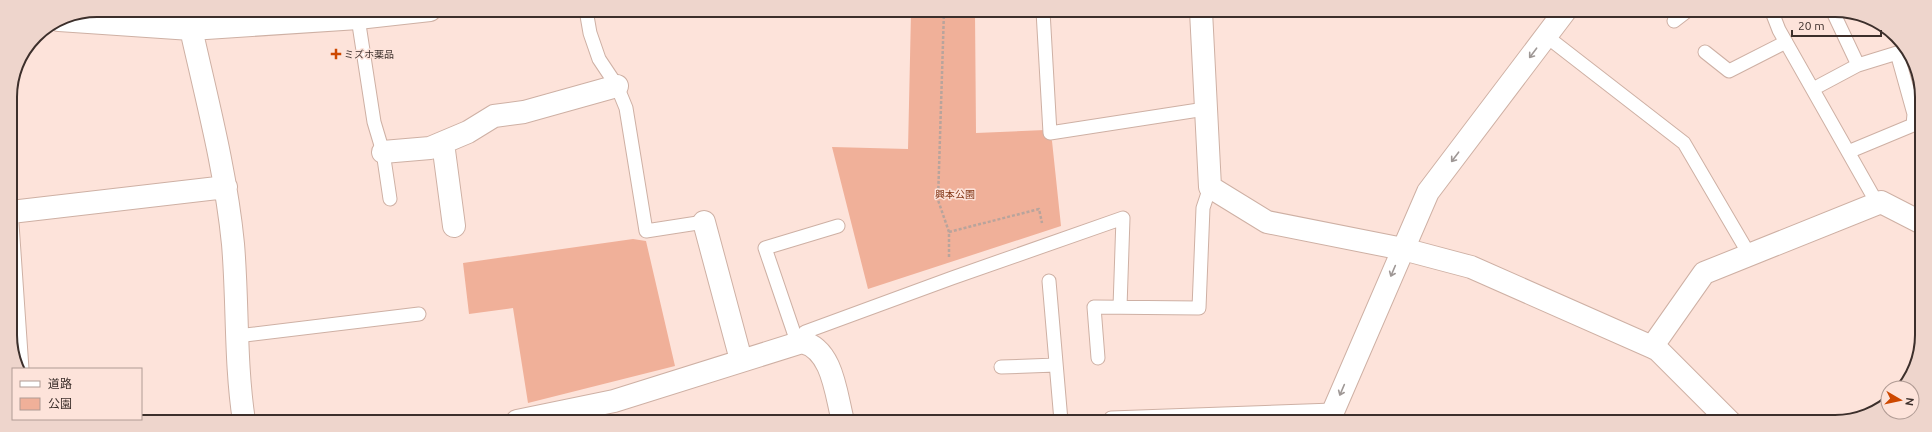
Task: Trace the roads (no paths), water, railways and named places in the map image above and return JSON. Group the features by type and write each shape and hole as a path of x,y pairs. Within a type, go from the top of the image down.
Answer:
{"street":[{"path":"80,19 191,20 367,17"},
{"path":"1201,17 1210,187 1267,222 1403,249 1471,267 1652,347 1658,350 1723,415"},
{"path":"1331,415 1428,192 1560,17"},
{"path":"191,20 226,187 233,245 237,336 244,415"},
{"path":"383,152 430,148 468,132 494,116 524,112 617,86"},
{"path":"443,143 454,226"},
{"path":"17,211 226,187"},
{"path":"1652,347 1704,273 1877,203 1881,202 1915,219"},
{"path":"704,222 741,360"},
{"path":"548,415 614,401 802,342 818,349 828,367 841,415"}],"lane":[{"path":"587,17 590,33 599,59 617,86 626,108 646,231 704,222"},
{"path":"1043,17 1050,133 1205,109"},
{"path":"1674,21 1680,17"},
{"path":"1774,17 1786,42 1877,203"},
{"path":"1836,17 1858,65"},
{"path":"358,18 374,122 383,152 390,199"},
{"path":"1546,36 1684,143 1749,254"},
{"path":"1705,52 1729,71 1786,42"},
{"path":"1813,89 1858,65 1897,53 1914,114 1913,125 1848,152"},
{"path":"1098,358 1094,306 1199,308 1203,208 1210,187"},
{"path":"838,226 765,248 794,334 802,342 805,332 952,278 1123,218 1120,307"},
{"path":"1049,280 1060,415"},
{"path":"17,298 22,362"},
{"path":"237,336 419,314"},
{"path":"1001,367 1056,365"}],"place":[{"name":"ミズホ薬品","path":"336,54"}],"park label":[{"name":"興本公園","path":"955,194"}]}
